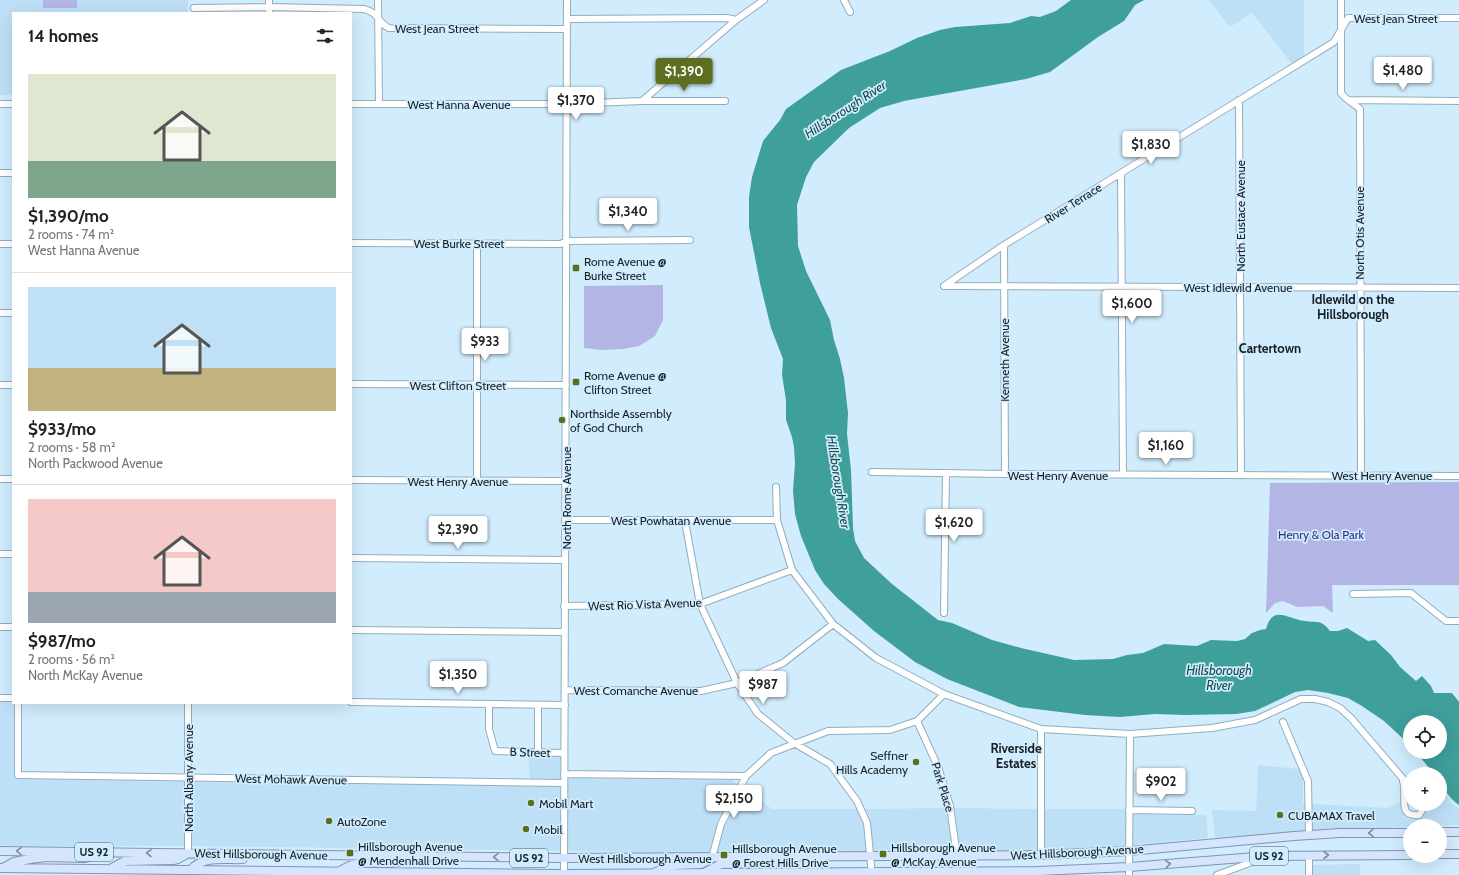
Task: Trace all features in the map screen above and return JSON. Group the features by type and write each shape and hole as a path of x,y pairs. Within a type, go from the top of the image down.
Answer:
{"main road":[{"name":"West Hillsborough Avenue","path":"1,851 564,858 1041,855 1129,851 1261,838 1403,832"},
{"path":"1447,832 1458,832"},
{"path":"2,871 14,862 46,857 86,858 99,852"},
{"path":"110,869 125,861 173,860 178,859 188,853"},
{"path":"191,870 196,864 202,861 244,859 249,858 251,854"},
{"path":"1447,854 1459,854"},
{"name":"West Hillsborough Avenue","path":"2,871 110,869 564,875 872,874 1129,871 1268,856 1403,855"},
{"path":"339,873 345,867 353,863 393,863 404,861 414,856"},
{"path":"703,874 721,864 776,864 788,857"},
{"path":"650,874 674,865 702,864 712,858"}],"street":[{"path":"269,0 269,10"},
{"path":"378,0 379,104"},
{"name":"North Rome Avenue","path":"564,875 567,0"},
{"path":"642,101 736,20 764,0"},
{"path":"844,0 850,12"},
{"path":"1341,0 1341,93 1346,100 1459,101"},
{"name":"West Jean Street","path":"194,8 269,10 364,9 370,10 377,15 383,26 390,28 567,29"},
{"path":"567,19 727,18 736,20"},
{"name":"West Jean Street","path":"1341,30 1348,18 1459,18"},
{"name":"River Terrace","path":"944,286 1004,245 1334,42 1341,30"},
{"name":"North Eustace Avenue","path":"1239,100 1242,475"},
{"name":"North Otis Avenue","path":"1346,100 1356,105 1360,109 1360,475"},
{"path":"642,101 725,101"},
{"name":"West Hanna Avenue","path":"352,104 567,104 642,101"},
{"path":"0,104 12,104"},
{"path":"0,173 12,173"},
{"path":"1121,173 1123,475"},
{"name":"West Burke Street","path":"352,243 561,244 566,241 690,240"},
{"path":"477,243 477,481"},
{"path":"0,244 12,244"},
{"name":"Kenneth Avenue","path":"1004,245 1005,474"},
{"name":"West Idlewild Avenue","path":"944,286 1459,288"},
{"path":"0,313 12,314"},
{"name":"West Clifton Street","path":"352,384 566,385"},
{"path":"0,385 12,385"},
{"name":"West Henry Avenue","path":"872,472 1123,475 1459,476"},
{"path":"944,613 946,473"},
{"path":"0,479 12,479"},
{"name":"West Henry Avenue","path":"352,480 566,481"},
{"path":"776,487 777,520 792,570 833,624 876,658 944,694 1041,729 1130,734 1212,728 1255,720 1302,700 1315,699 1328,702 1340,708 1351,718 1403,779"},
{"name":"West Powhatan Avenue","path":"566,520 777,520"},
{"path":"685,521 700,604 737,683 758,714 794,743 830,764 857,801 867,823 872,874"},
{"path":"0,554 12,554"},
{"path":"352,558 565,560"},
{"name":"West Rio Vista Avenue","path":"564,606 700,604 792,570"},
{"path":"1353,594 1411,593 1446,621 1459,621"},
{"name":"West Comanche Avenue","path":"564,690 701,691 737,683 783,663 833,624"},
{"path":"0,626 12,627"},
{"path":"352,630 564,632"},
{"path":"712,858 721,824 746,776 771,752 828,731 890,730 917,722 944,694"},
{"path":"0,698 12,698"},
{"name":"West Comanche Avenue","path":"352,702 565,705"},
{"name":"West Mohawk Avenue","path":"18,704 18,775 564,783"},
{"name":"North Albany Avenue","path":"188,704 188,853"},
{"name":"B Street","path":"489,704 489,729 495,751 564,753"},
{"path":"538,704 538,752"},
{"name":"Park Place","path":"917,722 938,767 950,806 957,856"},
{"path":"1284,722 1308,781 1309,835"},
{"path":"1041,729 1041,855"},
{"path":"1129,871 1130,734"},
{"path":"564,774 746,776"},
{"path":"1130,810 1192,811"},
{"path":"1405,811 1406,814 1411,816 1418,815 1421,811"},
{"path":"1309,855 1309,875"},
{"path":"1217,875 1268,856"}],"shaded area":[{"path":"0,0 188,0 188,12 12,12 12,95 0,95"},
{"path":"1209,0 1304,0 1304,57 1292,64 1252,13 1230,27"},
{"path":"0,702 12,702 12,704 15,704 15,779 185,782 185,846 0,845"},
{"path":"528,756 561,756 561,779 530,779"},
{"path":"1258,765 1299,769 1303,776 1303,804 1305,804 1306,831 1215,838 1212,810 1256,811"},
{"path":"568,778 732,780 738,785 718,823 710,853 567,851"},
{"path":"192,782 561,786 561,851 191,846"},
{"path":"743,789 772,809 857,809 864,824 867,852 717,853 724,825"},
{"path":"1447,797 1452,804 1459,808 1459,825 1447,825 1447,819 1419,819 1425,811 1447,811"},
{"path":"1401,802 1402,812 1405,817 1409,819 1403,819 1403,827 1312,831 1312,804 1388,808"},
{"path":"948,808 953,851 874,852 870,822 864,809"},
{"path":"954,808 1038,809 1037,850 960,851"},
{"path":"1044,809 1126,809 1126,846 1044,850"},
{"path":"1133,814 1206,815 1208,838 1132,845"},
{"path":"1360,864 1360,875 1312,875 1312,865"}],"green space":[{"path":"43,0 77,0 77,8 43,8"},
{"path":"663,285 663,320 655,336 639,346 623,349 602,350 584,348 584,286"},
{"name":"Henry & Ola Park","path":"1459,482 1459,585 1332,585 1333,613 1323,606 1297,607 1283,601 1275,603 1266,613 1270,483"}],"water":[{"name":"Hillsborough River","path":"1071,0 1144,0 1135,5 1124,21 1098,37 1050,72 1026,79 904,101 880,108 849,128 814,162 806,177 797,205 798,246 806,271 830,320 844,378 848,413 847,434 851,470 853,528 855,541 864,558 892,584 938,620 952,623 992,640 1074,660 1113,659 1143,653 1164,644 1197,646 1211,640 1237,641 1245,639 1252,633 1266,629 1269,621 1277,615 1298,620 1319,622 1330,631 1338,631 1347,628 1368,641 1375,640 1391,655 1400,667 1416,681 1422,676 1431,686 1434,693 1452,693 1459,702 1459,805 1447,792 1447,767 1428,767 1422,759 1447,759 1447,715 1403,715 1403,739 1384,721 1348,698 1308,690 1295,692 1255,711 1236,714 1155,714 1120,717 1085,715 1019,707 947,679 915,662 874,631 838,599 824,584 815,570 801,536 795,514 793,491 795,463 794,447 786,420 786,400 782,375 783,359 771,328 749,227 749,197 752,177 763,141 780,120 786,109 841,70 940,30 955,27 1010,23 1031,16 1040,17 1056,11"}],"place":[{"name":"Rome Avenue @ Burke Street","path":"576,268"},
{"name":"Rome Avenue @ Clifton Street","path":"576,382"},
{"name":"Northside Assembly of God Church","path":"562,420"},
{"name":"Seffner Hills Academy","path":"916,762"},
{"name":"Mobil Mart","path":"531,803"},
{"name":"CUBAMAX Travel","path":"1280,815"},
{"name":"AutoZone","path":"329,821"},
{"name":"Mobil","path":"526,829"},
{"name":"Hillsborough Avenue @ Mendenhall Drive","path":"350,853"},
{"name":"Hillsborough Avenue @ McKay Avenue","path":"883,854"},
{"name":"Hillsborough Avenue @ Forest Hills Drive","path":"724,855"}],"district":[{"name":"Idlewild on the Hillsborough","path":"1353,306"},
{"name":"Cartertown","path":"1270,348"},
{"name":"Riverside Estates","path":"1016,756"}]}
